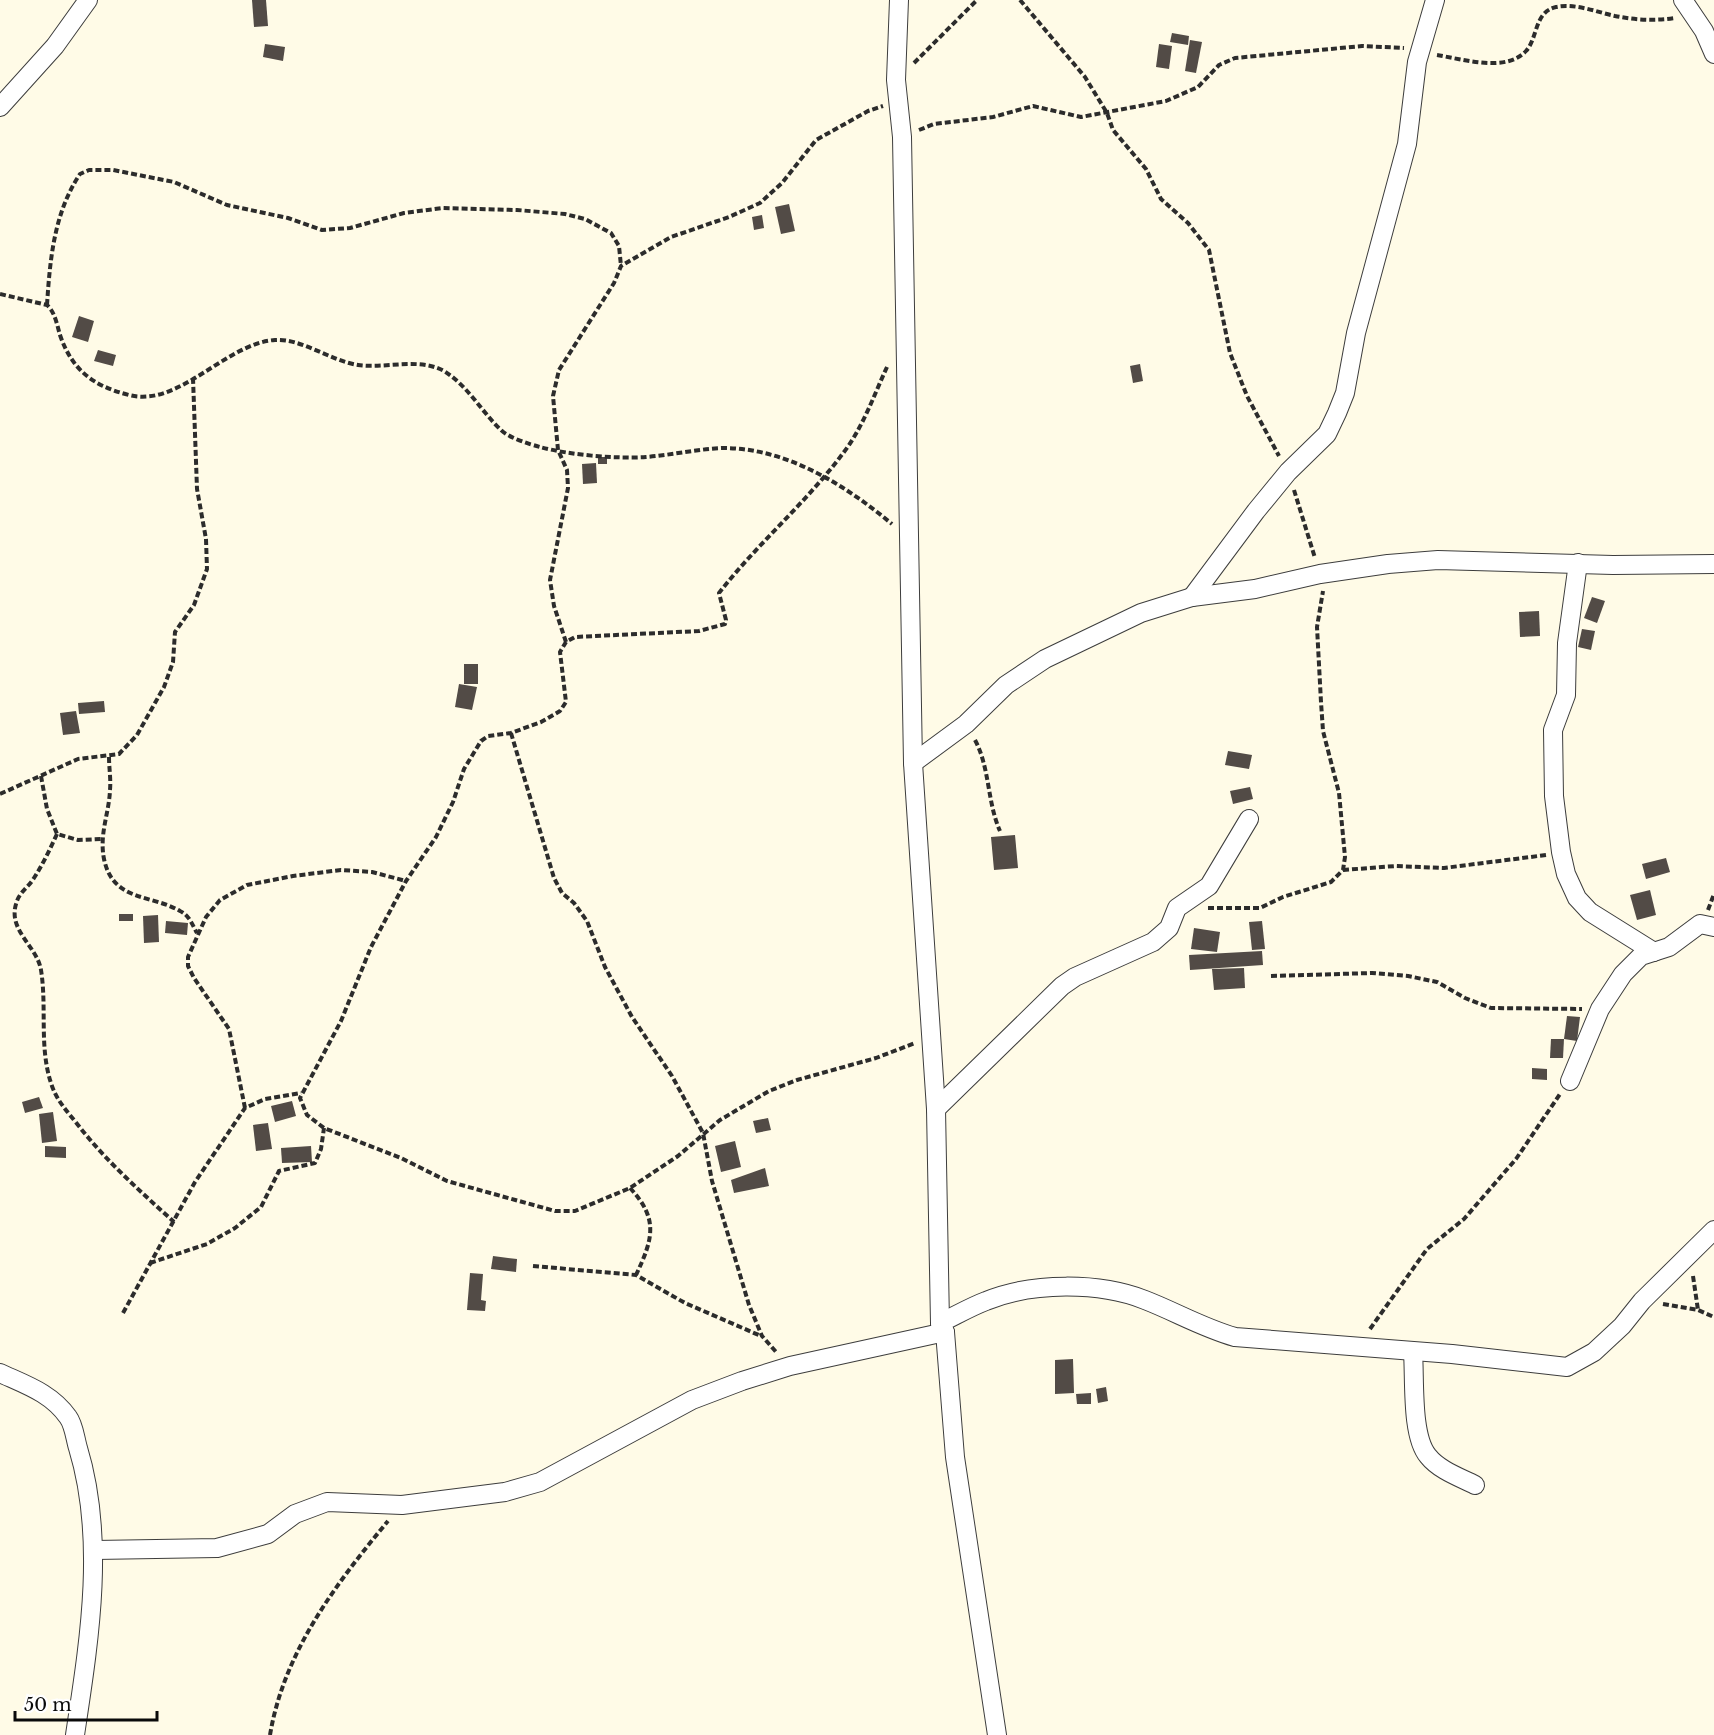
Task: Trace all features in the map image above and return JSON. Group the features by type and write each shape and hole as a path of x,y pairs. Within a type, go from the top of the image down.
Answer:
{"street":[{"path":"0,107 55,46 88,0"},
{"path":"899,0 896,80 902,137 911,540 913,763 936,1109 943,1328 955,1457 997,1735"},
{"path":"1192,597 1288,472 1327,434 1345,393 1356,333 1407,144 1420,48 1435,0"},
{"path":"1683,0 1698,21 1714,54"},
{"path":"913,763 966,724 1006,685 1045,659 1141,613 1192,597 1255,589 1320,574 1388,564 1438,560 1714,564"},
{"path":"1578,563 1567,644 1566,695 1552,738 1554,796 1561,852 1566,874 1577,898 1590,912 1654,952"},
{"path":"936,1109 1062,986 1075,977 1154,942 1169,928 1177,908 1209,886 1249,819"},
{"path":"1570,1081 1600,1009 1623,974 1641,957 1669,947 1700,924 1714,927"},
{"path":"94,1550 217,1548 268,1534 295,1514 327,1502 402,1505 506,1492 540,1482 692,1400 790,1366 943,1328 986,1300 1015,1293 1075,1287 1144,1300 1205,1329 1235,1338 1452,1354 1568,1367 1594,1352 1622,1326 1642,1301 1714,1230"},
{"path":"1413,1352 1416,1433 1421,1447 1440,1466 1475,1485"},
{"path":"0,1373 46,1394 69,1418 84,1468 94,1550 82,1687 75,1735"}],"path":[{"path":"896,80 977,0"},
{"path":"1020,0 1085,77 1096,100 1107,113 1113,130 1146,169 1161,199 1188,223 1209,250 1230,353 1247,396 1288,472 1320,574 1323,600 1317,627 1322,721 1339,793 1345,857 1343,870 1331,882 1283,897 1260,908 1177,908"},
{"path":"902,137 934,124 993,117 1033,106 1081,117 1180,96 1198,87 1219,65 1235,58 1362,46 1420,48 1438,55 1488,63 1511,60 1527,51 1546,12 1562,7 1650,21 1687,15 1698,21"},
{"path":"621,266 671,237 729,217 760,203 782,183 816,140 868,111 898,101"},
{"path":"47,305 49,271 56,226 80,174 96,169 113,170 174,182 226,205 288,218 322,230 350,228 404,213 443,208 565,214 585,219 611,233 619,246 621,266 614,283 559,370 553,396 558,450 567,470 568,495 550,580 566,642"},
{"path":"0,294 47,305 54,314 68,357 89,377 110,388 140,397 166,392 256,343 276,340 289,341 325,357 356,365 421,364 444,371 468,390 505,433 540,447 645,458 724,448 763,454 790,462 850,492 911,540"},
{"path":"888,364 858,430 824,477 802,505 719,593 725,624 699,631 585,635 566,642 560,652 559,660 566,702 560,711 541,722 511,733 488,736 481,741 464,769 453,802 436,837 406,881 372,947 341,1021 301,1093 301,1105 306,1114 324,1128 368,1144 447,1181 555,1211 575,1211 630,1188 678,1156 702,1133 737,1109 797,1080 876,1058 930,1039"},
{"path":"0,794 78,759 119,754 129,746 160,694 173,662 175,632 194,605 207,569 206,539 197,489 193,378"},
{"path":"966,724 977,743 984,763 993,814 1000,831"},
{"path":"511,733 554,878 562,893 574,903 587,921 605,967 626,1007 672,1076 702,1133 712,1181 749,1305 762,1336 790,1366"},
{"path":"109,757 110,790 101,839 105,862 113,880 139,898 179,910 188,917 197,933"},
{"path":"41,776 47,809 57,834 32,882 21,892 15,905 15,920 41,969 47,1065 51,1083 57,1100 99,1153 174,1222"},
{"path":"57,834 78,840 101,839"},
{"path":"1343,870 1396,866 1444,868 1520,860 1561,852"},
{"path":"245,1108 229,1029 188,966 188,957 197,933 220,900 247,885 341,870 372,872 406,881"},
{"path":"1271,976 1372,973 1396,975 1437,982 1465,998 1491,1008 1600,1009"},
{"path":"1357,1347 1427,1249 1464,1219 1516,1159 1570,1081"},
{"path":"123,1313 148,1263 174,1222 195,1182 245,1108 265,1100 301,1093"},
{"path":"148,1263 207,1244 258,1210 279,1171 315,1163 321,1149 324,1128"},
{"path":"630,1188 642,1200 651,1223 651,1238 636,1275"},
{"path":"1690,1255 1698,1310"},
{"path":"533,1266 636,1275 685,1303 762,1336"},
{"path":"1642,1301 1698,1310 1714,1317"},
{"path":"270,1735 286,1672 305,1634 402,1505"}],"building":[{"path":"252,0 266,0 268,26 254,27"},
{"path":"1172,33 1189,36 1188,45 1170,42"},
{"path":"1190,40 1202,42 1196,73 1185,71"},
{"path":"265,44 285,47 283,61 263,57"},
{"path":"1159,44 1172,46 1169,69 1156,67"},
{"path":"789,204 795,231 781,234 775,207"},
{"path":"762,215 764,228 754,230 752,217"},
{"path":"79,316 94,321 88,342 72,337"},
{"path":"98,350 116,355 113,366 94,361"},
{"path":"1140,364 1143,381 1133,383 1130,366"},
{"path":"598,457 607,457 607,464 598,464"},
{"path":"596,463 597,483 583,484 582,464"},
{"path":"1592,597 1605,601 1597,623 1584,618"},
{"path":"1539,611 1540,636 1520,637 1519,612"},
{"path":"1582,629 1595,631 1591,650 1578,647"},
{"path":"464,664 478,664 478,684 464,684"},
{"path":"459,684 477,687 472,710 455,707"},
{"path":"104,701 105,712 79,714 78,703"},
{"path":"76,711 80,733 63,735 60,713"},
{"path":"1228,751 1252,755 1249,769 1225,765"},
{"path":"1250,787 1253,799 1233,804 1230,791"},
{"path":"1015,835 1018,868 994,870 991,837"},
{"path":"1666,858 1670,872 1646,879 1642,864"},
{"path":"1650,890 1656,915 1637,920 1630,895"},
{"path":"119,914 133,914 133,921 119,921"},
{"path":"158,915 159,942 144,943 143,916"},
{"path":"166,921 188,923 187,935 165,933"},
{"path":"1262,921 1265,949 1252,950 1249,922"},
{"path":"1194,928 1220,932 1217,952 1191,949"},
{"path":"1262,951 1263,965 1190,970 1189,955"},
{"path":"1244,968 1245,988 1214,990 1212,969"},
{"path":"1567,1016 1580,1017 1577,1041 1564,1039"},
{"path":"1551,1039 1564,1039 1563,1058 1550,1058"},
{"path":"1532,1068 1547,1069 1547,1080 1532,1079"},
{"path":"39,1097 43,1108 25,1113 22,1102"},
{"path":"292,1101 296,1116 275,1122 271,1106"},
{"path":"53,1112 57,1141 42,1143 39,1114"},
{"path":"768,1118 771,1130 756,1133 753,1121"},
{"path":"268,1123 272,1149 256,1151 253,1125"},
{"path":"735,1141 741,1167 721,1172 715,1146"},
{"path":"45,1146 66,1147 66,1158 45,1157"},
{"path":"311,1146 312,1162 282,1163 281,1148"},
{"path":"765,1168 769,1186 734,1193 731,1180"},
{"path":"493,1256 517,1259 516,1272 491,1269"},
{"path":"470,1273 483,1274 481,1300 486,1301 485,1311 467,1310"},
{"path":"1073,1359 1074,1393 1055,1394 1055,1360"},
{"path":"1106,1387 1108,1401 1098,1403 1096,1389"},
{"path":"1091,1393 1091,1404 1077,1404 1076,1394"}]}
